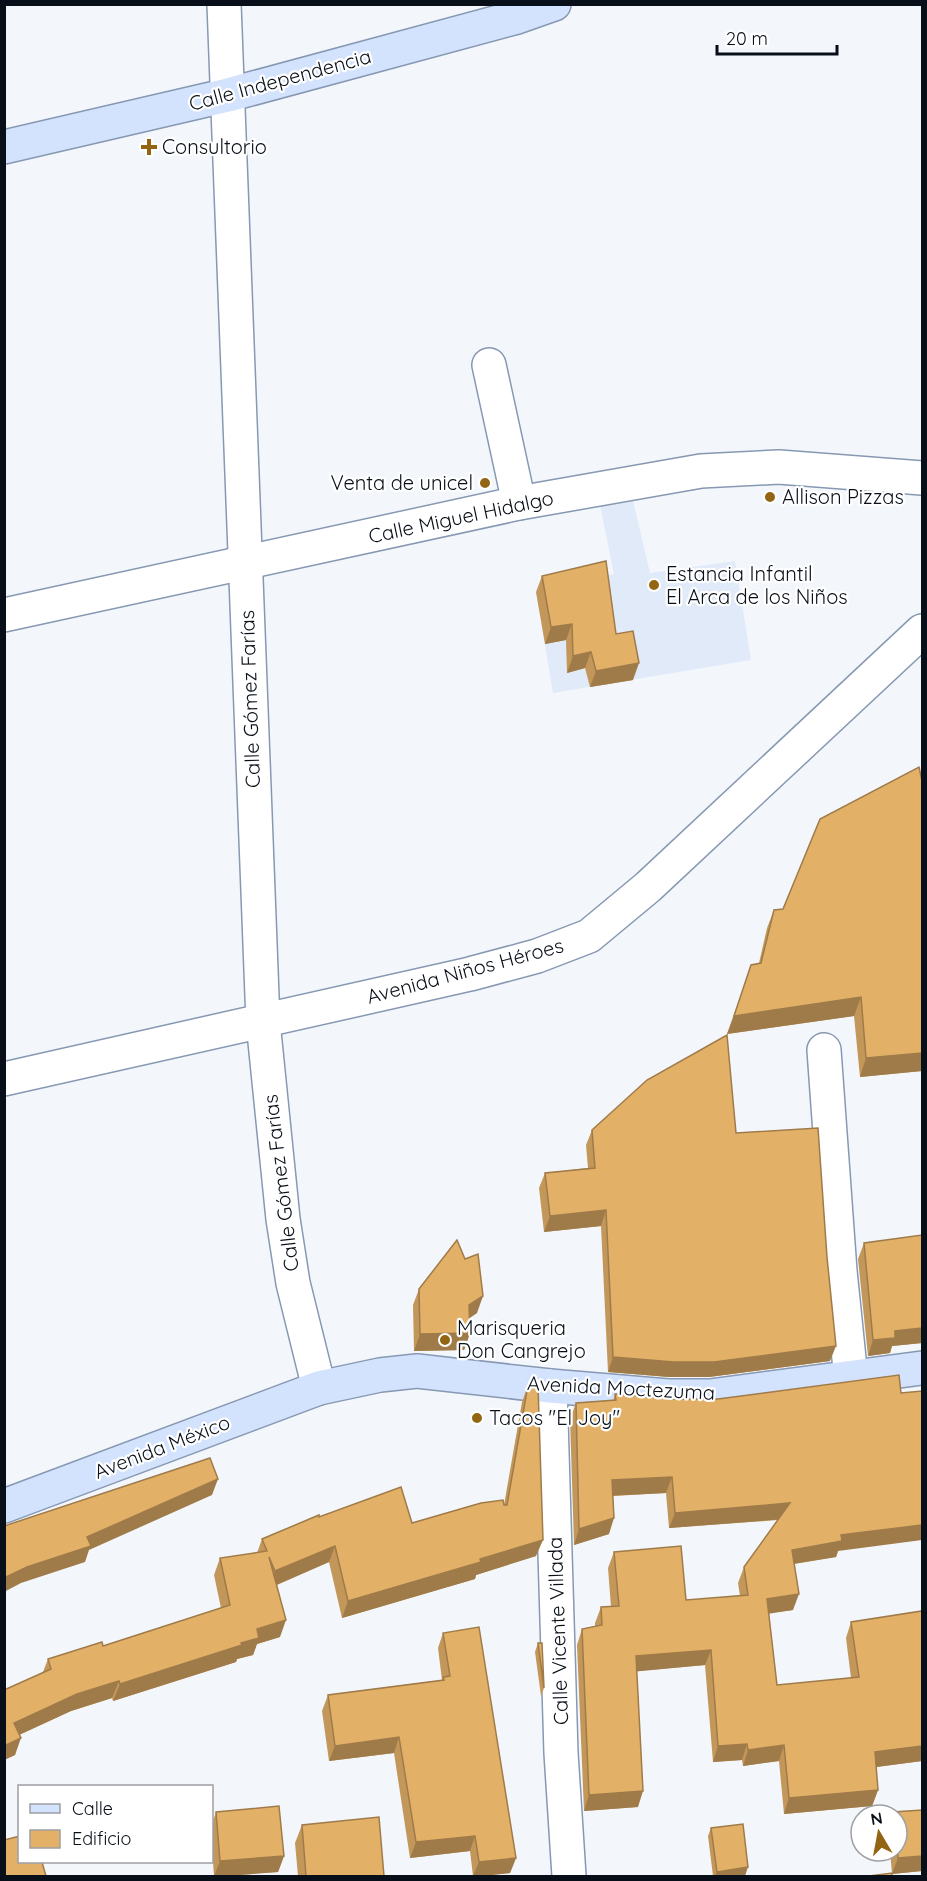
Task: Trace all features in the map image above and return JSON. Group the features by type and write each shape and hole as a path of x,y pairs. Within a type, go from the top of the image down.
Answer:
{"main road":[{"name":"Calle Independencia","path":"4,147 228,95 517,17 554,4"},
{"name":"Avenida Moctezuma","path":"319,1388 380,1375 417,1371 550,1386 668,1396 710,1396 922,1368"},
{"name":"Avenida México","path":"4,1506 319,1388"}],"street":[{"name":"Calle Gómez Farías","path":"224,4 263,1022 283,1219 293,1282 319,1388"},
{"path":"489,365 519,503"},
{"name":"Calle Miguel Hidalgo","path":"4,615 519,503 701,471 779,467 922,478"},
{"name":"Avenida Niños Héroes","path":"4,1079 470,974 537,957 589,936 648,887 922,631"},
{"path":"824,1050 840,1271 851,1378"},
{"name":"Calle Vicente Villada","path":"550,1386 561,1753 569,1876"}],"shaded area":[{"name":"Estancia Infantil El Arca de los Niños","path":"630,488 650,573 735,561 751,660 553,693 536,592 614,574 598,495"}],"building":[{"path":"606,561 616,634 633,631 639,663 596,671 591,652 573,656 572,624 551,627 542,576"},
{"path":"919,767 922,781 922,1053 866,1058 861,997 734,1016 751,965 761,963 774,910 783,909 820,819"},
{"path":"727,1035 736,1133 818,1128 836,1346 714,1362 674,1362 613,1357 606,1210 550,1216 545,1173 595,1168 592,1130 647,1080"},
{"path":"922,1235 922,1328 895,1331 895,1338 873,1340 864,1243"},
{"path":"457,1240 465,1259 478,1254 483,1296 469,1305 470,1333 420,1334 419,1289"},
{"path":"899,1375 901,1393 922,1391 922,1525 841,1535 842,1541 792,1550 799,1594 767,1599 777,1685 859,1677 851,1622 922,1611 922,1746 875,1752 878,1790 789,1798 784,1745 748,1750 747,1744 718,1746 711,1650 636,1656 643,1791 589,1795 582,1629 602,1625 601,1607 619,1606 614,1552 681,1546 686,1600 748,1595 744,1567 790,1503 675,1513 672,1477 612,1480 614,1518 579,1529 576,1403 616,1400 615,1394 672,1399 718,1399"},
{"path":"528,1385 538,1386 543,1540 480,1559 481,1562 348,1601 335,1546 275,1571 269,1557 286,1620 257,1629 259,1638 241,1643 242,1645 120,1684 119,1681 77,1694 14,1723 21,1738 4,1746 4,1690 51,1669 48,1659 102,1642 103,1646 230,1605 220,1558 267,1551 262,1539 319,1515 319,1517 401,1487 412,1523 481,1503 503,1500 504,1505 507,1505"},
{"path":"210,1458 218,1479 87,1537 91,1546 27,1567 4,1578 4,1526"},
{"path":"479,1627 516,1858 479,1862 475,1836 416,1842 399,1737 335,1746 328,1695 444,1680 443,1677 450,1676 443,1633"},
{"path":"538,1643 542,1643 544,1688"},
{"path":"279,1806 284,1856 220,1861 216,1812"},
{"path":"922,1810 922,1856 909,1857 909,1811"},
{"path":"379,1817 384,1876 306,1876 302,1825"},
{"path":"743,1824 748,1867 717,1872 711,1828"},
{"path":"18,1836 18,1863 42,1863 46,1876 4,1876 4,1840"},
{"path":"892,1873 892,1876 869,1876"}],"place":[{"name":"Consultorio","path":"149,147"},
{"name":"Venta de unicel","path":"485,483"},
{"name":"Allison Pizzas","path":"770,497"},
{"name":"Estancia Infantil El Arca de los Niños","path":"654,585"},
{"name":"Marisqueria Don Cangrejo","path":"445,1340"},
{"name":"Tacos \"El Joy\"","path":"477,1418"}]}
